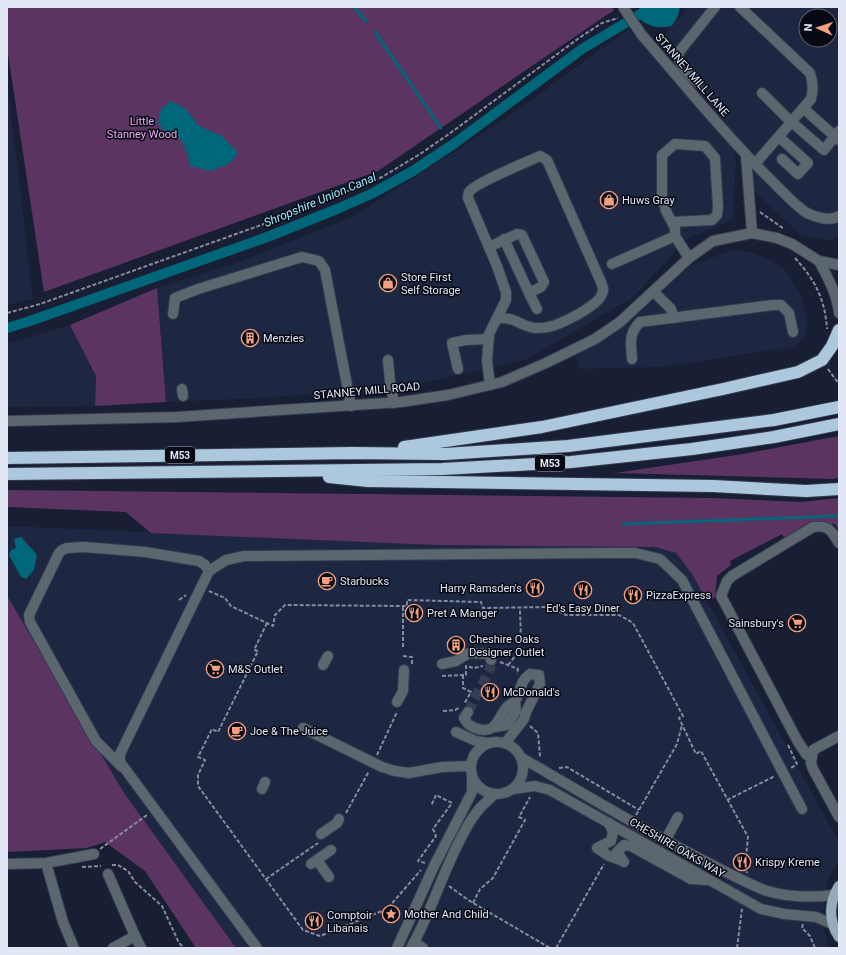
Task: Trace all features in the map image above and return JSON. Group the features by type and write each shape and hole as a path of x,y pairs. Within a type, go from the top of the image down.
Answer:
{"highway":[{"path":"352,453 427,444 542,427 798,372 822,360 832,346 833,331"},
{"name":"M53","path":"7,458 352,453 444,454 568,446 774,420 839,407"},
{"name":"M53","path":"7,474 442,469 571,462 692,450 839,424"},
{"path":"257,471 368,481 712,486 806,491 839,489"}],"main road":[{"path":"839,886 833,895 831,914 832,924 839,937"}],"street":[{"name":"STANNEY MILL LANE","path":"622,7 641,34 746,156 806,212 821,219 836,218 839,216"},
{"path":"698,83 681,64 677,56 715,7"},
{"path":"740,7 810,73 813,81 811,99 755,164"},
{"path":"762,93 824,150 837,135 804,108"},
{"path":"779,137 808,162 798,174 782,159"},
{"path":"672,222 712,220 717,216 715,158 705,146 675,144 662,156 662,196 666,211 675,228 675,236 690,258"},
{"path":"490,385 487,360 489,334 497,318 506,300 506,292 468,198 468,194 470,190 540,156 547,160 603,289 603,293 600,298 590,306 566,320 548,327 531,327 510,318 497,318"},
{"path":"746,156 752,233"},
{"name":"STANNEY MILL ROAD","path":"7,421 177,417 394,403 448,395 502,382 540,366 595,339 620,322 690,258 713,242 752,233 777,238 792,244 819,261 839,265"},
{"path":"489,247 504,239 518,234 522,235 544,282 541,287 530,293"},
{"path":"612,264 675,236"},
{"path":"504,239 537,310"},
{"path":"173,314 175,298 198,289 302,257 319,261 325,270 351,406"},
{"name":"STANNEY MILL ROAD","path":"819,261 831,283 838,303 839,313"},
{"path":"654,292 671,309 674,318"},
{"path":"632,359 631,342 633,330 640,322 781,305 789,313 793,332"},
{"path":"458,369 452,343 466,340 489,339"},
{"path":"388,360 394,403"},
{"path":"811,758 806,754 797,740 721,596 727,581 732,576 813,527 823,526 831,530 839,543"},
{"path":"124,769 96,741 30,622 29,614 59,553 66,548 84,547 145,552 199,561 205,565 209,571"},
{"path":"257,948 120,762 120,754 209,571 226,560 244,556 635,553 660,559 682,580 802,809"},
{"path":"442,664 456,661 468,653 490,655 491,662"},
{"path":"399,704 408,670"},
{"path":"468,712 464,718 472,727 479,730 487,730 495,727 508,707 515,701 520,687 526,678 530,674 539,675 540,684 522,722 506,742"},
{"path":"303,728 373,763 395,771 409,773 442,767 470,766"},
{"path":"456,732 476,741 488,743 499,741 506,742 516,748 522,758 524,771 521,780 513,789 506,793 496,794 486,792 479,787 472,777"},
{"path":"839,736 813,750 811,758 813,769 839,817"},
{"path":"397,948 434,866 472,792 470,766 473,757 477,750 488,743"},
{"name":"CHESHIRE OAKS WAY","path":"522,758 631,822 744,881 765,890 783,894 820,897 833,895"},
{"name":"CHESHIRE OAKS WAY","path":"513,789 537,787 550,790 737,897 761,909 784,914 816,917 832,924"},
{"path":"416,946 460,840 475,814 496,794"},
{"path":"665,840 678,817"},
{"path":"320,838 341,818"},
{"path":"609,823 613,832 611,841 597,848 609,856 624,862 617,852 624,845 631,846 691,879 709,880"},
{"path":"329,877 314,862 331,850"},
{"path":"7,864 46,863 94,854"},
{"path":"46,863 63,922 74,948"},
{"path":"108,874 141,948"},
{"path":"113,948 135,936"}],"path":[{"path":"7,313 40,304 264,224 319,201 359,188 382,177 449,134 579,38 602,23 620,17"},
{"path":"791,254 811,278 823,301 833,331"},
{"path":"822,360 839,384"},
{"path":"208,590 225,598 231,606 273,626 275,615 286,605 407,606 407,600 481,602 483,608 549,608 566,615 619,615 633,623 683,716 679,718 696,754 701,752 748,837 745,868 747,873 744,881"},
{"path":"403,606 403,647"},
{"path":"508,665 518,651 520,645 520,608"},
{"path":"267,623 254,650 258,651 218,732 212,729 198,757 204,760 198,775 198,786 303,930 320,936 387,909 426,864 418,861 436,836 433,829 452,803 436,795 431,806"},
{"path":"403,656 412,658 408,670"},
{"path":"442,676 466,675 466,666 474,668 491,662 508,665 518,669 514,684 520,687"},
{"path":"443,711 455,710 463,705 471,692 463,688 463,675"},
{"path":"341,818 373,763 399,704"},
{"path":"522,722 538,733 540,756 552,764 547,772"},
{"path":"631,822 677,744 682,724"},
{"path":"558,768 567,766 639,810"},
{"path":"473,903 480,889 493,878 526,820 519,817 530,796 536,794 537,787"},
{"path":"105,846 146,816"},
{"path":"266,880 320,842 320,838"},
{"path":"556,948 609,856"},
{"path":"448,885 473,903 550,948"},
{"path":"737,897 734,903 742,908 737,948"}],"shaded area":[{"path":"652,7 680,7 678,16 672,26 662,27 649,25 638,17"},
{"path":"685,7 839,7 839,236 831,240 801,235 754,191 748,149 666,58 657,43 683,14"},
{"path":"629,29 733,146 736,161 733,220 688,238 632,298 527,359 406,387 259,398 166,402 157,288 239,262 352,217 505,119"},
{"path":"7,80 33,299 7,305"},
{"path":"171,101 186,109 199,126 222,136 238,153 229,164 210,171 190,166 187,153 181,139 165,133 158,122 161,109"},
{"path":"733,250 749,252 771,260 786,271 802,298 808,323 804,338 792,347 660,367 580,369 575,355 607,337 644,309 690,266"},
{"path":"70,325 96,376 95,406 7,407 7,344"},
{"name":"Cheshire Oaks Designer Outlet","path":"7,526 435,545 639,546 655,547 676,553 692,574 839,842 839,861 828,878 824,907 823,921 828,948 203,948 7,600"},
{"path":"22,537 37,555 34,570 26,579 21,577 9,555 11,550 16,548 14,540"}],"green space":[{"name":"Little Stanney Wood","path":"7,7 612,7 614,10 378,171 44,292 7,47"},
{"path":"157,288 166,402 95,406 96,376 70,325"},
{"path":"839,436 839,478 615,473 743,454"},
{"path":"7,490 712,498 801,502 839,498 839,531 835,524 813,524 785,539 782,534 730,561 731,565 717,576 715,597 707,601 692,574 676,553 655,547 435,545 151,533 126,512 7,507"},
{"path":"7,596 124,793 236,948 196,948 145,871 105,842 87,848 7,852"}],"waterway":[{"path":"354,7 366,21"},
{"name":"Shropshire Union Canal","path":"7,328 270,236 371,194 413,171 455,143 582,49 652,7"},
{"path":"375,32 441,128"},
{"path":"623,524 839,516"}],"tunnel":[{"path":"468,712 490,669 491,660"}],"place":[{"name":"Huws Gray","path":"609,200"},
{"name":"Store First Self Storage","path":"388,283"},
{"name":"Menzies","path":"250,338"},
{"name":"Starbucks","path":"327,581"},
{"name":"Harry Ramsden's","path":"535,588"},
{"name":"Ed's Easy Diner","path":"583,590"},
{"name":"PizzaExpress","path":"633,595"},
{"name":"Pret A Manger","path":"414,613"},
{"name":"Sainsbury's","path":"797,623"},
{"name":"Cheshire Oaks Designer Outlet","path":"456,645"},
{"name":"M&S Outlet","path":"215,669"},
{"name":"McDonald's","path":"490,692"},
{"name":"Joe & The Juice","path":"237,731"},
{"name":"Krispy Kreme","path":"742,862"},
{"name":"Mother And Child","path":"391,914"},
{"name":"Comptoir Libanais","path":"314,921"}]}
